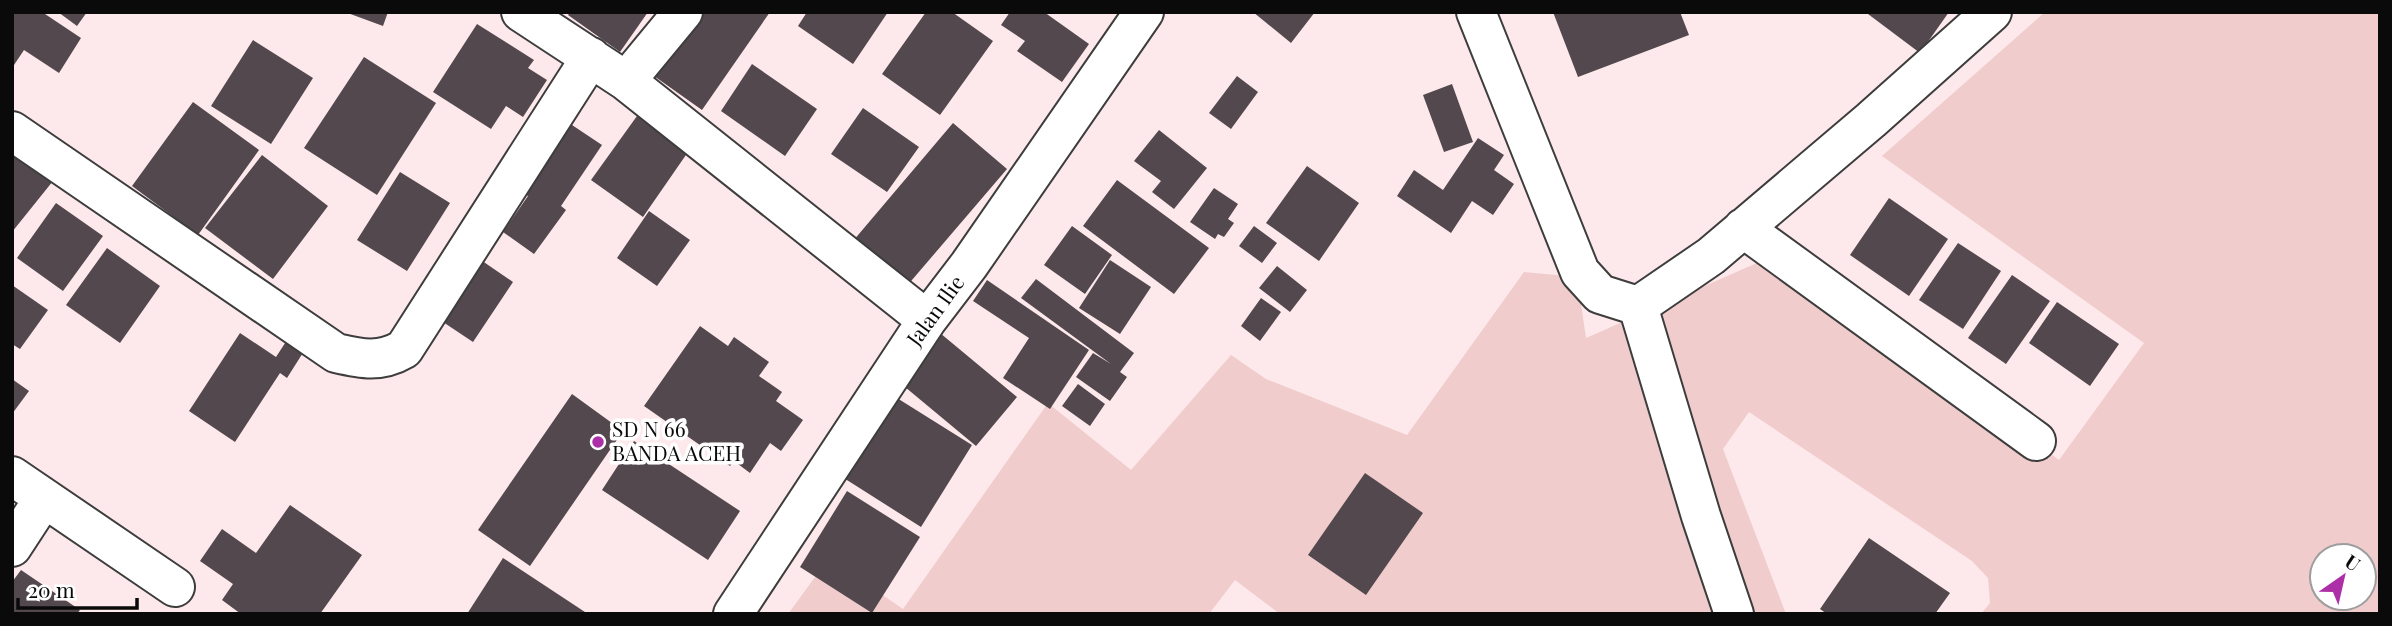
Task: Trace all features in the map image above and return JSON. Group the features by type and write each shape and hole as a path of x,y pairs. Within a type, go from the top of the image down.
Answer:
{"street":[{"path":"521,12 626,81 927,320"},
{"path":"626,81 683,12"},
{"name":"Jalan Ilie","path":"733,614 927,320 969,265 1144,12"},
{"path":"1475,12 1580,272 1600,294 1638,306"},
{"path":"1638,306 1711,256 1871,120 1992,12"},
{"path":"12,131 336,353 369,360 392,357 404,349 591,57"},
{"path":"1743,228 2036,441"},
{"path":"1638,306 1734,614"},
{"path":"12,476 175,587"},
{"path":"12,547 44,498"}],"shaded area":[{"path":"2045,12 2380,12 2380,614 1981,614 1990,603 1988,578 1972,561 1749,412 1723,449 1786,614 1280,614 1235,580 1209,614 788,614 829,558 903,609 1048,403 1131,470 1231,355 1266,379 1407,435 1524,272 1577,277 1586,338 1782,252 2059,460 2144,343 1882,156"}],"building":[{"path":"12,12 42,12 81,38 59,73 24,50 12,68"},
{"path":"58,12 87,12 77,26"},
{"path":"345,12 388,12 383,26"},
{"path":"570,12 648,12 620,52 568,15"},
{"path":"699,12 770,12 702,110 654,76"},
{"path":"807,12 888,12 853,64 798,26"},
{"path":"926,12 952,12 993,41 940,115 882,74"},
{"path":"1010,12 1044,12 1089,44 1062,82 1017,51 1025,41 1001,25"},
{"path":"1253,12 1315,12 1291,43"},
{"path":"1553,12 1680,12 1689,35 1578,77"},
{"path":"1949,12 1920,53 1868,14"},
{"path":"477,24 534,60 528,68 547,80 523,117 506,106 491,129 433,92"},
{"path":"253,40 313,78 271,144 211,106"},
{"path":"364,57 436,103 377,195 304,148"},
{"path":"752,64 817,109 785,156 721,111"},
{"path":"1237,76 1258,92 1231,129 1209,113"},
{"path":"1452,84 1473,142 1444,152 1423,95"},
{"path":"193,102 259,150 198,235 132,186"},
{"path":"863,108 919,147 887,192 831,154"},
{"path":"637,116 688,152 643,217 591,180"},
{"path":"566,121 602,145 561,206 566,210 534,254 503,232 528,196 519,190"},
{"path":"953,123 1007,169 906,287 853,241"},
{"path":"1159,130 1207,168 1174,209 1152,192 1161,181 1134,161"},
{"path":"1478,138 1504,155 1494,170 1514,184 1493,215 1472,201 1451,233 1397,196 1414,170 1443,190"},
{"path":"12,149 53,181 12,232"},
{"path":"262,155 328,206 273,279 205,228"},
{"path":"1307,166 1359,203 1319,261 1266,223"},
{"path":"400,172 450,203 407,271 357,240"},
{"path":"1117,180 1209,248 1174,294 1083,226"},
{"path":"1214,188 1238,204 1228,219 1234,223 1224,237 1218,234 1215,239 1190,222"},
{"path":"1889,198 1948,239 1909,296 1850,255"},
{"path":"56,203 103,236 63,291 17,258"},
{"path":"649,211 690,240 657,286 617,258"},
{"path":"1072,226 1112,255 1085,294 1044,265"},
{"path":"1254,226 1277,243 1262,263 1239,246"},
{"path":"1958,243 2001,271 1963,329 1919,300"},
{"path":"107,248 160,286 120,343 66,305"},
{"path":"475,256 513,282 473,342 434,316"},
{"path":"1110,260 1151,287 1120,334 1079,308"},
{"path":"1277,266 1307,290 1290,312 1259,288"},
{"path":"2012,275 2050,301 2006,364 1968,338"},
{"path":"1036,279 1134,353 1120,372 1127,377 1110,401 1076,377 1093,353 1111,364 1021,298"},
{"path":"987,280 1089,350 1050,409 1003,378 1029,338 973,301"},
{"path":"12,285 48,310 20,349 12,344"},
{"path":"1261,298 1281,312 1260,341 1241,326"},
{"path":"2057,302 2119,344 2090,386 2029,343"},
{"path":"700,326 728,346 734,337 769,362 759,376 782,392 776,401 803,420 781,451 770,443 750,473 734,461 730,466 644,406"},
{"path":"240,333 276,357 289,337 306,348 287,378 280,373 235,442 189,411"},
{"path":"940,333 1017,397 976,446 899,382"},
{"path":"12,379 29,391 12,414"},
{"path":"1078,384 1105,404 1090,426 1062,406"},
{"path":"889,393 972,445 921,527 839,475"},
{"path":"572,394 623,431 530,566 478,530"},
{"path":"634,441 740,511 708,560 602,490"},
{"path":"1365,473 1423,513 1366,595 1308,555"},
{"path":"847,491 920,537 872,613 800,567"},
{"path":"290,505 362,555 320,614 241,614 222,600 233,584 200,561 222,529 256,553"},
{"path":"1869,538 1950,593 1935,614 1827,614 1820,609"},
{"path":"503,558 588,614 467,614"},
{"path":"21,570 80,610 77,614 12,614 12,582"}],"place":[{"name":"SD N 66 BANDA ACEH","path":"598,442"}]}
